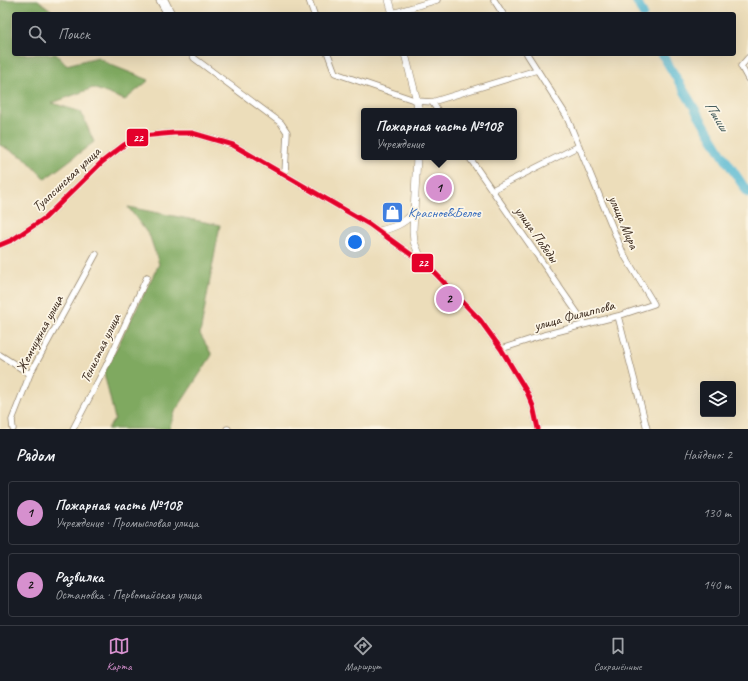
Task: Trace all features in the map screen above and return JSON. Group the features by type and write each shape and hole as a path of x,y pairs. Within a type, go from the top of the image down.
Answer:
{"main road":[{"path":"389,0 393,12"},
{"path":"406,56 418,108"},
{"name":"Туапсинская улица","path":"0,245 12,240 45,218 102,162 124,145 141,136 192,133 233,145 285,174 379,231 424,264"},
{"path":"417,160 412,230 414,242 424,264 480,320 501,349 527,392 533,406 538,429"},
{"path":"379,231 399,226 414,213"}],"street":[{"path":"159,0 166,12"},
{"path":"165,0 171,12"},
{"path":"309,0 313,12"},
{"path":"396,12 437,0"},
{"path":"494,0 502,12"},
{"path":"193,56 280,123 287,132 285,174"},
{"path":"329,56 335,73 417,101 432,102 537,70"},
{"name":"улица Мира","path":"528,56 566,115 623,253 654,304"},
{"path":"748,58 741,66 748,79"},
{"path":"432,102 436,108"},
{"path":"492,190 579,146"},
{"name":"улица Победы","path":"472,160 585,324"},
{"name":"Жемчужная улица","path":"13,429 12,420 30,374 96,254"},
{"name":"Тенистая улица","path":"73,429 106,366 147,277"},
{"name":"улица Филиппова","path":"501,349 544,335 618,316 654,304"},
{"path":"618,316 647,429"},
{"path":"0,355 30,374"}],"green space":[{"path":"0,0 38,0 53,12 12,12 12,56 58,56 66,65 98,57 111,65 149,80 125,100 93,88 52,103 81,112 94,142 45,179 25,158 0,145"},
{"path":"128,207 220,225 200,334 212,355 175,412 169,429 107,429 115,419 104,373 159,264 150,237"}],"waterway":[{"name":"Пшиш","path":"636,0 642,12"},
{"name":"Пшиш","path":"663,56 722,154 748,193"}],"transit line":[{"name":"22","path":"0,245 12,240 45,218 102,162 124,145 141,136 192,133 233,145 369,224 434,272 480,320 501,349 527,392 533,406 538,429"}],"place":[{"name":"Пожарная часть №108","path":"439,188"},
{"name":"Красное&Белое","path":"392,212"},
{"name":"Развилка","path":"449,299"}]}
